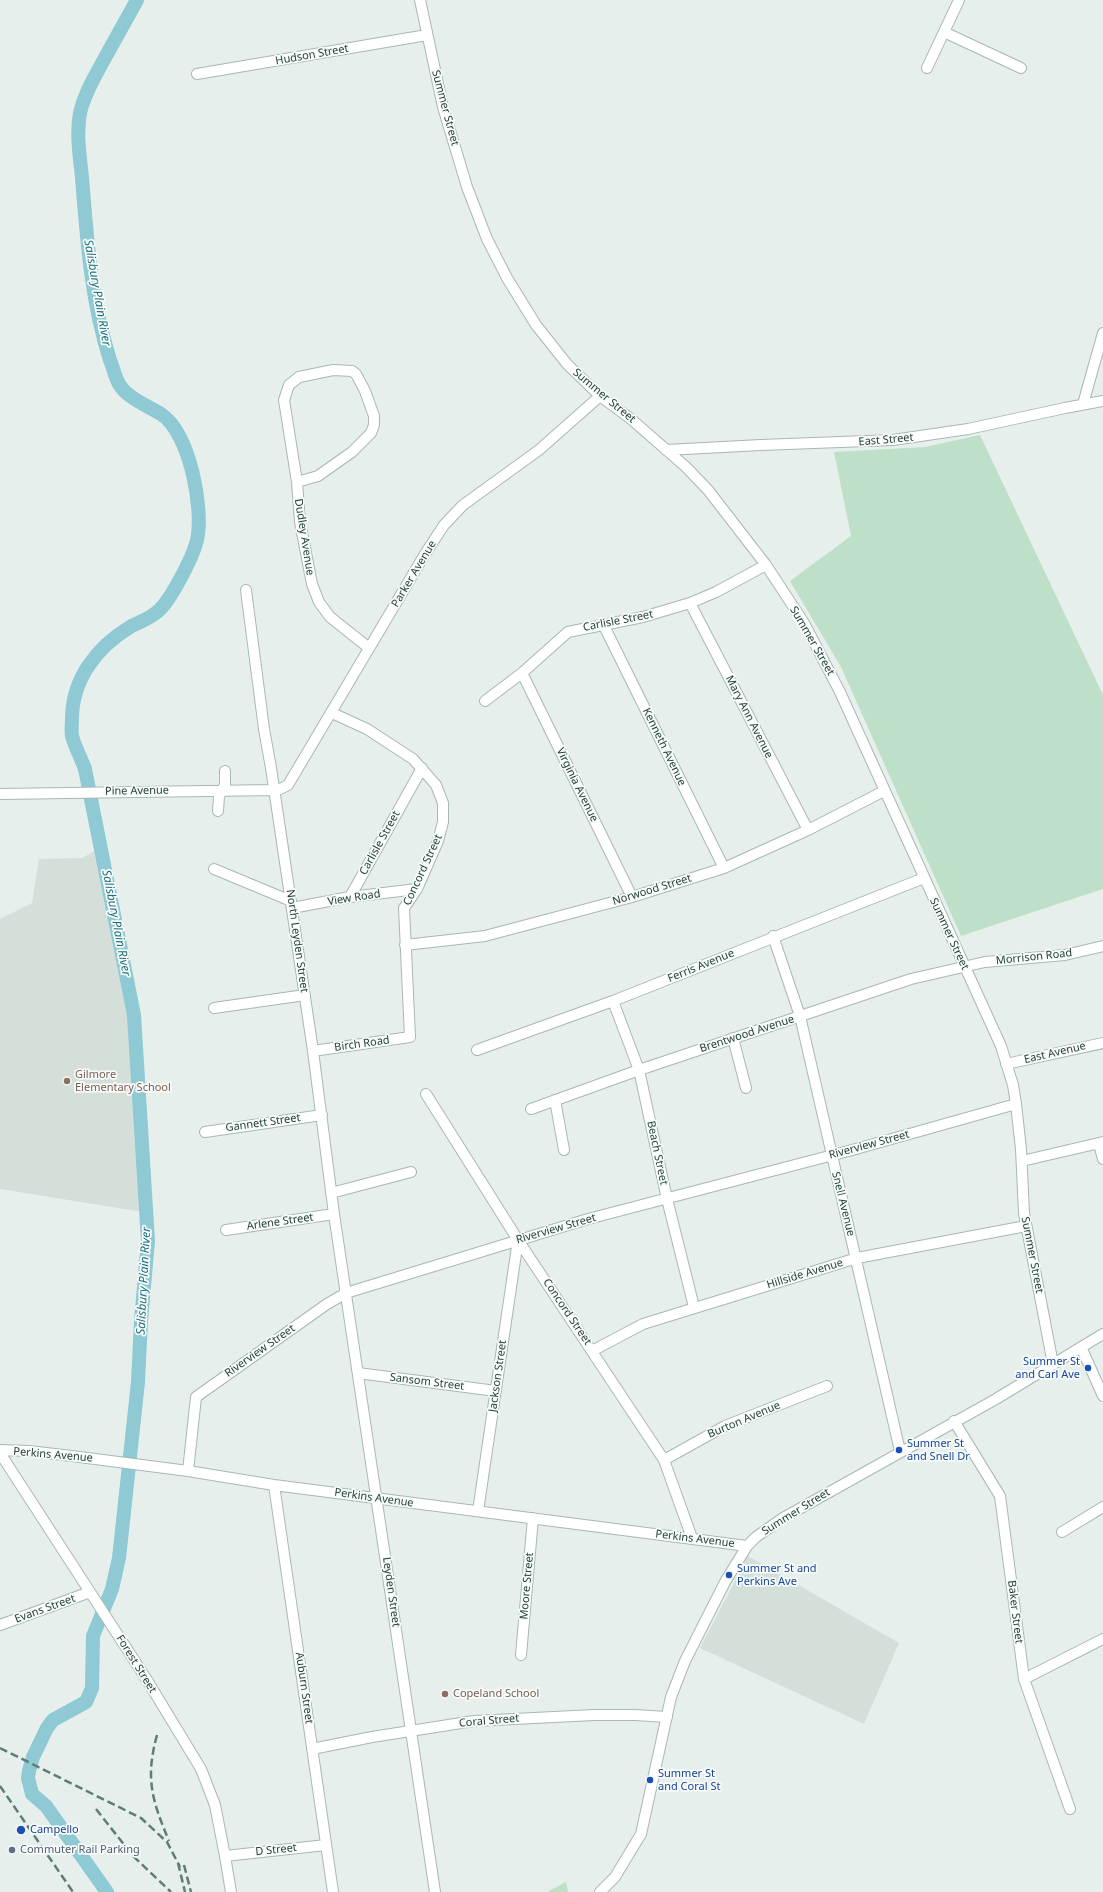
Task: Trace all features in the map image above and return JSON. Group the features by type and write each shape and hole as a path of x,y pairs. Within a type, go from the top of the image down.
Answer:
{"street":[{"name":"Summer Street","path":"420,0 448,124 472,202 487,239 519,299 536,325 567,364 600,396 631,419 700,481 766,565 819,648 1001,1046 1016,1104 1022,1161 1024,1214 1054,1364"},
{"path":"927,68 959,0"},
{"path":"944,32 1021,68"},
{"name":"Hudson Street","path":"197,74 427,35"},
{"path":"1083,404 1103,333"},
{"name":"Dudley Avenue","path":"297,482 318,476 352,452 368,438 373,429 375,421 365,391 356,374 348,370 325,371 299,377 292,382 287,389 284,403 297,482 300,522 306,560 315,593 330,617 369,648"},
{"name":"Parker Avenue","path":"275,790 284,788 292,780 428,549 450,518 469,501 545,445 600,396"},
{"name":"East Street","path":"666,450 893,440 968,428 1103,401"},
{"name":"Carlisle Street","path":"485,701 522,674 568,632 579,628 604,626 690,603 716,592 766,565"},
{"name":"North Leyden Street","path":"246,590 264,729 275,790 292,904 346,1293"},
{"name":"Mary Ann Avenue","path":"690,603 808,830"},
{"name":"Kenneth Avenue","path":"604,626 724,868"},
{"name":"Virginia Avenue","path":"522,674 632,897"},
{"name":"Concord Street","path":"332,713 376,735 407,754 422,768 439,791 443,803 444,816 438,841 416,889 404,908 410,1037"},
{"name":"Carlisle Street","path":"350,897 422,768"},
{"path":"218,811 219,796 225,785 225,771"},
{"name":"Pine Avenue","path":"0,794 275,790"},
{"name":"Norwood Street","path":"405,945 485,936 632,897 724,868 808,830 884,791"},
{"path":"214,869 292,904"},
{"name":"Ferris Avenue","path":"477,1050 613,1001 773,936 924,878"},
{"name":"View Road","path":"292,904 416,889"},
{"name":"Snell Avenue","path":"773,936 800,1016 857,1258 900,1451"},
{"name":"Morrison Road","path":"964,966 985,962 1065,955 1103,946"},
{"name":"Brentwood Avenue","path":"531,1109 638,1070 885,987 964,966"},
{"path":"214,1008 305,995"},
{"name":"Beach Street","path":"613,1001 638,1070 667,1199 694,1307"},
{"name":"Birch Road","path":"313,1051 410,1037"},
{"path":"733,1038 746,1088"},
{"name":"East Avenue","path":"1006,1064 1103,1042"},
{"name":"Concord Street","path":"426,1094 518,1240 664,1460 692,1538"},
{"path":"554,1100 564,1150"},
{"name":"Riverview Street","path":"188,1471 196,1397 327,1304 346,1293 518,1240 1016,1104"},
{"name":"Gannett Street","path":"205,1132 322,1115"},
{"path":"1022,1161 1101,1143 1103,1159"},
{"path":"331,1193 410,1172"},
{"name":"Arlene Street","path":"226,1230 334,1214"},
{"name":"Hillside Avenue","path":"592,1351 643,1324 694,1307 857,1258 1026,1226"},
{"name":"Jackson Street","path":"478,1511 518,1240"},
{"name":"Leyden Street","path":"346,1293 435,1892"},
{"name":"Summer Street","path":"600,1892 615,1877 641,1834 674,1689 685,1661 725,1582 747,1546 756,1537 783,1518 954,1422 1103,1334"},
{"path":"1081,1348 1103,1396"},
{"name":"Sansom Street","path":"358,1373 496,1390"},
{"name":"Burton Avenue","path":"664,1460 725,1426 827,1386"},
{"name":"Baker Street","path":"954,1422 1000,1496 1024,1679 1070,1809"},
{"name":"Perkins Avenue","path":"0,1452 29,1451 120,1462 274,1485 747,1546"},
{"name":"Forest Street","path":"0,1452 110,1623 200,1769 215,1805 231,1892"},
{"name":"Auburn Street","path":"274,1485 333,1892"},
{"path":"1062,1532 1103,1508"},
{"name":"Moore Street","path":"521,1655 533,1518"},
{"name":"Evans Street","path":"0,1625 90,1592"},
{"path":"1024,1679 1103,1638"},
{"name":"Coral Street","path":"312,1749 474,1721 509,1718 594,1715 667,1717"},
{"name":"D Street","path":"225,1856 326,1845"}],"shaded area":[{"name":"Gilmore Elementary School","path":"100,848 127,988 143,1212 0,1189 0,919 32,903 39,859 82,858"},
{"path":"748,1556 899,1643 864,1724 700,1648"}],"green space":[{"path":"980,435 1103,695 1103,889 961,936 841,667 790,581 851,536 834,452 925,447"},
{"path":"566,1882 568,1892 547,1892"}],"waterway":[{"name":"Salisbury Plain River","path":"107,1892 46,1806 32,1794 28,1778 33,1757 47,1728 53,1720 86,1702 92,1688 93,1636 112,1589 119,1558 138,1382 141,1321 148,1241 134,1015 85,769 72,736 73,704 76,691 82,678 97,654 118,635 154,614 168,599 180,579 195,548 199,526 196,492 192,472 180,437 171,424 161,414 127,393 116,378 98,315 88,247 79,146 78,129 80,113 92,82 137,0"}],"railway":[{"path":"157,1735 151,1764 152,1789 158,1813 169,1841"},
{"path":"0,1748 141,1818 167,1842 180,1867"},
{"path":"0,1786 73,1892"},
{"path":"96,1809 133,1856 171,1892"},
{"path":"178,1863 185,1892"},
{"path":"184,1865 191,1892"}],"place":[{"name":"Gilmore Elementary School","path":"67,1081"},
{"name":"Summer St and Carl Ave","path":"1088,1368"},
{"name":"Summer St and Snell Dr","path":"899,1450"},
{"name":"Summer St and Perkins Ave","path":"729,1575"},
{"name":"Copeland School","path":"445,1694"},
{"name":"Summer St and Coral St","path":"650,1780"},
{"name":"Campello","path":"21,1830"},
{"name":"Commuter Rail Parking","path":"12,1850"}]}
